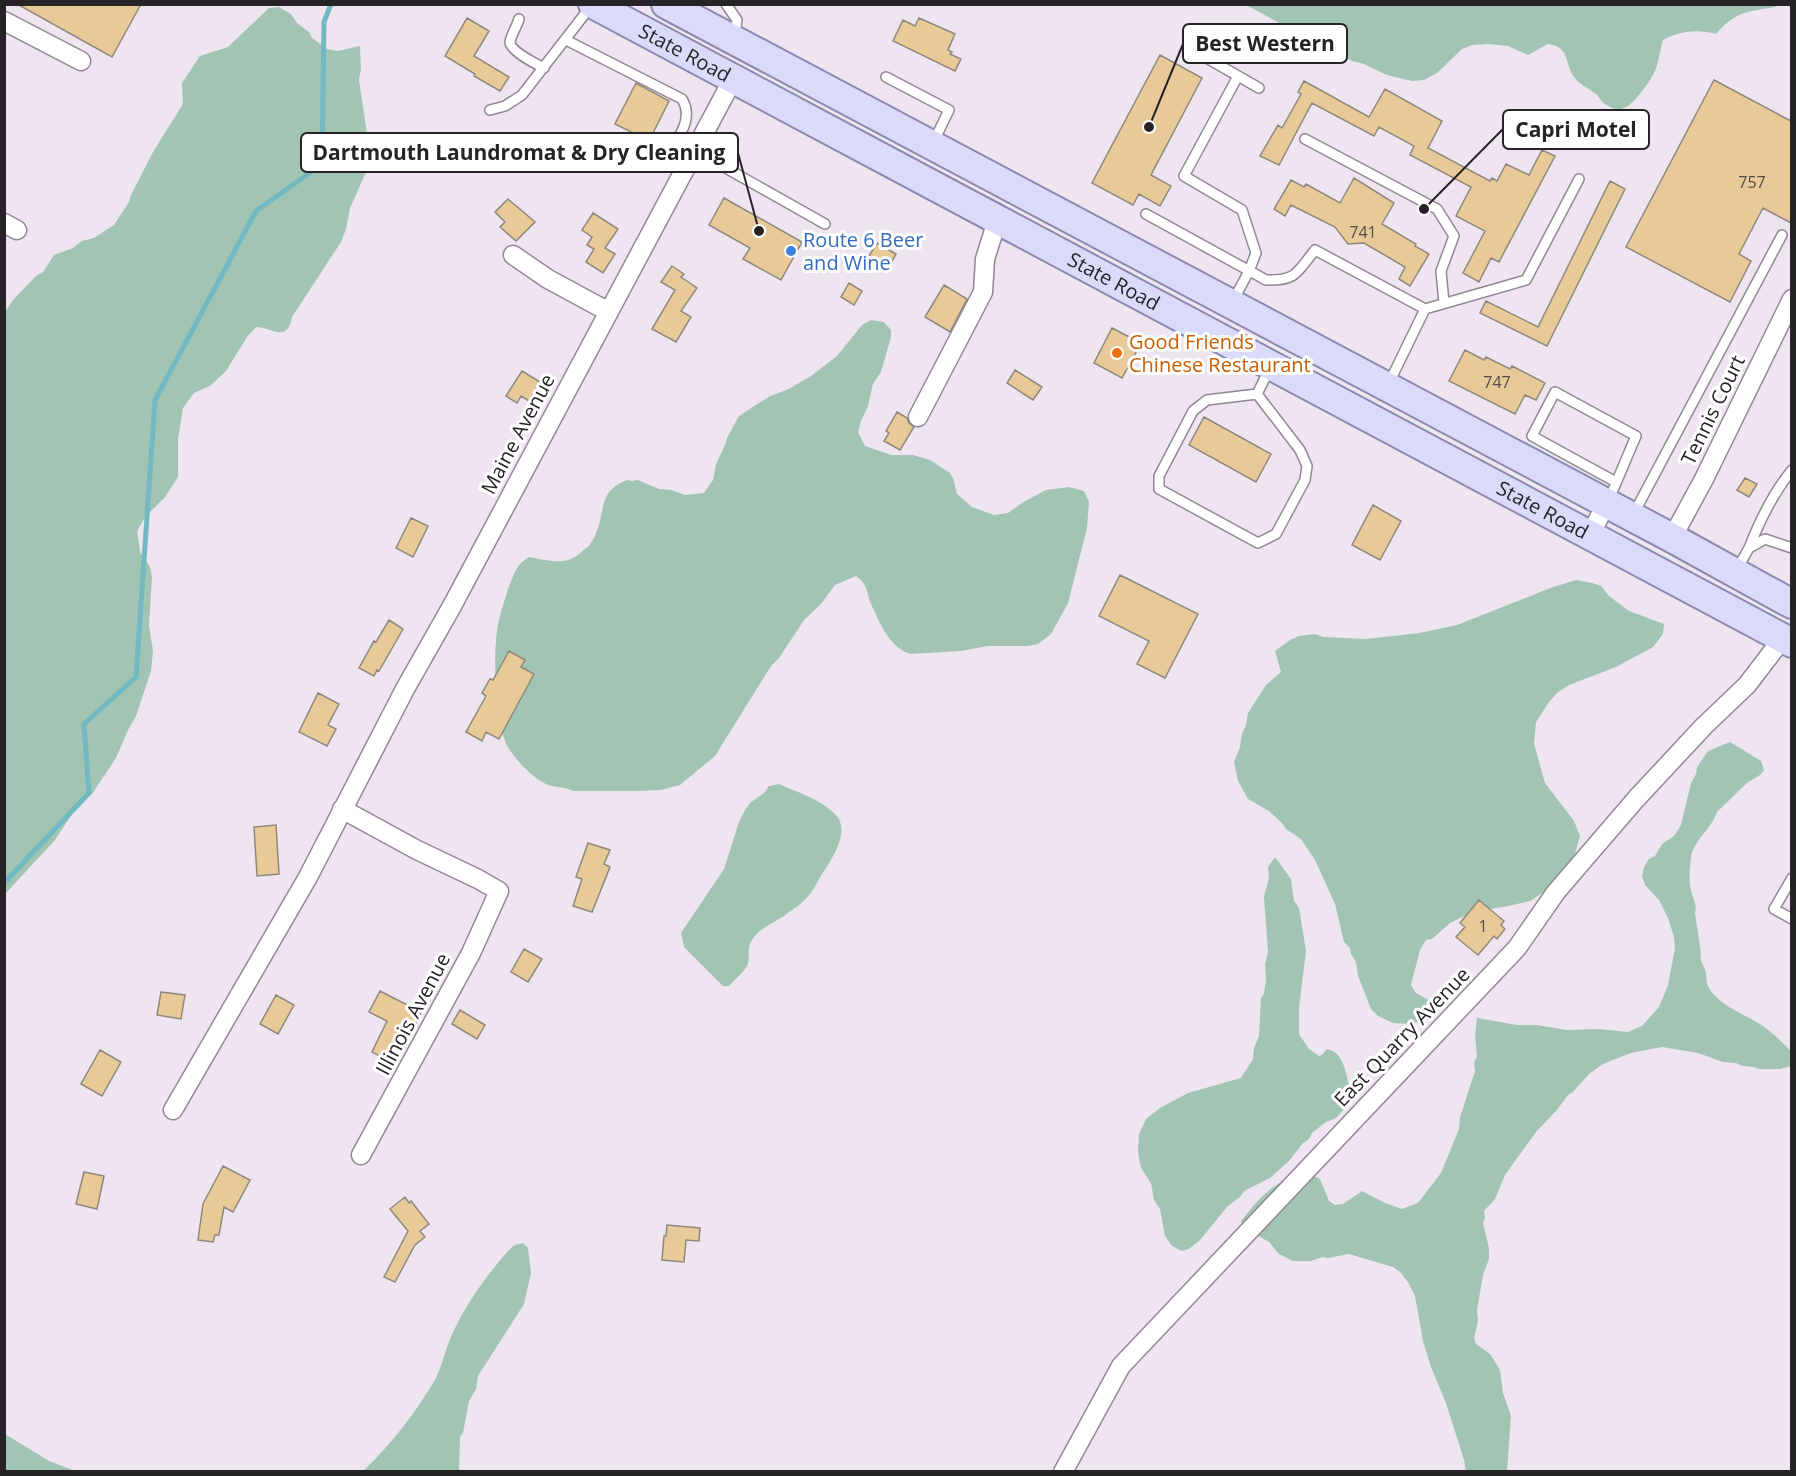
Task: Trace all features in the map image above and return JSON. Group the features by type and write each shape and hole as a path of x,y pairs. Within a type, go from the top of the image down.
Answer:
{"main road":[{"name":"State Road","path":"593,4 739,59 932,145 1387,388 1611,493 1631,517 1791,604"},
{"name":"State Road","path":"666,4 739,59 997,221 1787,641"}],"street":[{"path":"4,21 81,61"},
{"name":"Maine Avenue","path":"173,1110 308,877 342,809 609,312 739,59"},
{"path":"918,417 982,292 985,259 997,221"},
{"path":"513,255 548,279 609,312"},
{"name":"Tennis Court","path":"1672,538 1704,479 1791,299"},
{"path":"1271,366 1288,335"},
{"path":"1589,537 1611,493"},
{"name":"East Quarry Avenue","path":"1063,1472 1121,1366 1517,948 1556,892 1636,799 1787,641"},
{"name":"Illinois Avenue","path":"342,809 499,891 466,962 361,1155"}],"lane":[{"path":"490,110 505,106 522,95 593,4"},
{"path":"726,4 737,20 739,59"},
{"path":"519,19 510,45 514,50 544,68"},
{"path":"566,40 682,99 686,105 686,123 672,149"},
{"path":"1205,57 1259,88"},
{"path":"1232,305 1250,271 1256,253 1242,210 1184,176 1238,76"},
{"path":"886,77 948,110 932,145"},
{"path":"1305,139 1437,209 1454,236 1441,271 1444,303"},
{"path":"694,150 825,224"},
{"path":"1146,214 1266,280 1283,281 1294,276 1315,250 1425,309 1526,280 1579,179"},
{"path":"1631,517 1782,235"},
{"path":"1387,388 1425,309"},
{"path":"1257,394 1271,366"},
{"path":"1555,392 1636,436 1611,493 1532,436 1555,392"},
{"path":"1257,394 1300,450 1307,466 1305,480 1276,534 1258,543 1159,489 1159,476 1193,411 1207,400 1257,394"},
{"path":"1735,573 1749,548 1760,520 1782,481 1791,470"},
{"path":"1749,548 1765,539 1791,548"},
{"path":"1791,878 1774,909 1791,919"}],"green space":[{"path":"1246,5 1781,5 1738,15 1716,34 1689,32 1663,40 1654,74 1631,104 1617,109 1605,104 1596,94 1576,80 1560,48 1548,44 1528,55 1508,46 1472,45 1462,49 1437,73 1424,80 1412,81 1387,75 1352,61 1333,48 1296,32"},
{"path":"279,7 291,14 312,38 327,49 338,51 360,46 359,80 371,161 350,208 341,242 292,317 287,330 278,332 256,327 247,337 226,371 210,386 194,393 183,408 178,439 178,477 165,497 146,516 137,531 140,552 150,567 152,577 149,625 153,651 151,671 136,716 116,758 92,794 78,805 55,840 5,894 5,312 13,300 36,276 43,272 54,255 73,248 82,241 94,238 114,225 129,202 153,152 183,104 182,83 200,56 228,47 269,8"},
{"path":"871,320 884,322 891,330 891,337 881,372 873,384 858,432 865,446 891,455 913,455 930,460 950,473 957,494 972,507 994,515 1008,513 1046,490 1069,487 1084,491 1089,502 1087,528 1068,603 1051,634 1038,644 1028,646 988,646 961,651 911,654 903,651 886,634 871,604 865,585 856,576 835,585 821,604 804,620 779,658 771,666 715,756 680,785 661,790 573,791 549,785 536,778 509,749 501,725 496,692 495,658 498,626 518,566 529,557 557,561 568,560 578,555 589,546 595,537 607,495 618,484 628,480 638,480 659,489 685,495 704,493 713,480 716,464 739,416 770,396 787,390 811,376 837,356 862,325"},
{"path":"1576,580 1601,586 1609,596 1629,611 1664,624 1663,634 1653,647 1616,667 1569,685 1557,693 1536,722 1534,744 1545,783 1574,821 1580,836 1574,857 1553,886 1530,901 1472,912 1450,923 1432,939 1426,940 1420,950 1411,985 1416,993 1432,1002 1424,1019 1412,1024 1393,1023 1378,1016 1371,1009 1358,976 1356,962 1350,948 1344,942 1335,904 1315,860 1301,839 1286,829 1269,811 1248,799 1238,781 1234,762 1248,713 1266,685 1281,672 1275,651 1299,636 1315,634 1323,637 1366,639 1419,633 1457,625"},
{"path":"1730,742 1761,761 1764,770 1717,812 1691,857 1690,882 1696,906 1701,960 1711,991 1724,1003 1763,1026 1778,1038 1791,1051 1791,1066 1780,1069 1759,1069 1723,1062 1698,1053 1662,1047 1631,1053 1603,1064 1589,1074 1536,1132 1505,1175 1495,1199 1484,1211 1483,1223 1489,1248 1489,1259 1483,1275 1474,1338 1476,1344 1490,1354 1500,1370 1503,1393 1511,1416 1507,1471 1466,1471 1446,1403 1423,1341 1415,1296 1400,1272 1393,1267 1349,1254 1322,1257 1311,1261 1293,1261 1279,1254 1269,1242 1242,1226 1241,1221 1256,1203 1278,1184 1309,1173 1320,1179 1329,1201 1335,1205 1343,1204 1362,1191 1402,1209 1418,1203 1441,1173 1459,1129 1460,1117 1475,1071 1477,1018 1567,1030 1599,1029 1628,1032 1642,1026 1659,1007 1668,985 1675,948 1668,918 1659,900 1645,885 1642,876 1644,867 1649,859 1655,856 1662,844 1674,836 1681,825 1691,783 1697,767 1708,751"},
{"path":"779,784 808,796 835,814 840,821 841,837 834,854 811,893 784,916 755,935 749,946 747,966 729,986 723,986 684,947 681,933 724,869 745,810 769,786"},
{"path":"1275,857 1291,879 1294,901 1299,908 1306,951 1299,1008 1299,1034 1309,1049 1319,1056 1327,1049 1337,1054 1343,1063 1354,1099 1336,1118 1326,1122 1312,1133 1289,1161 1270,1178 1244,1191 1227,1207 1200,1240 1189,1249 1182,1251 1172,1246 1165,1236 1160,1209 1154,1200 1151,1183 1141,1168 1138,1152 1139,1134 1146,1119 1160,1108 1188,1093 1241,1078 1253,1059 1254,1048 1259,1036 1261,998 1264,994 1265,964 1268,952 1264,897 1269,878 1268,867"},
{"path":"523,1243 528,1248 531,1273 524,1304 478,1376 460,1437 459,1471 363,1471 393,1439 428,1391 436,1378 455,1328 494,1267 510,1249"},
{"path":"5,1434 49,1461 75,1471 5,1471"}],"building":[{"path":"17,4 141,4 112,57"},
{"path":"467,18 489,31 474,56 509,77 500,91 445,56"},
{"path":"919,18 955,34 948,50 952,52 950,54 961,59 955,71 893,41 903,20 915,26"},
{"path":"1160,55 1202,78 1151,175 1171,186 1160,206 1139,194 1133,205 1092,183"},
{"path":"1714,80 1791,121 1791,223 1763,208 1739,254 1751,261 1730,302 1626,247"},
{"path":"1304,81 1369,117 1385,89 1442,121 1428,148 1490,181 1492,178 1497,181 1506,164 1529,175 1542,150 1555,156 1499,262 1491,258 1479,282 1463,273 1485,231 1456,216 1471,187 1410,155 1414,146 1379,127 1374,136 1312,103 1279,165 1260,156 1278,125 1282,128 1301,94 1298,92"},
{"path":"636,83 669,101 649,141 615,124"},
{"path":"1354,178 1394,203 1382,224 1429,254 1410,286 1399,279 1405,267 1364,243 1348,244 1335,227 1291,205 1285,216 1274,209 1291,180 1304,187 1306,184 1340,203"},
{"path":"1610,181 1625,189 1547,346 1480,313 1486,301 1538,327"},
{"path":"724,198 802,242 781,280 743,259 750,248 709,225"},
{"path":"508,199 535,222 516,241 500,227 505,222 495,212"},
{"path":"593,213 618,229 605,248 615,254 603,273 586,262 594,249 587,245 592,237 582,230"},
{"path":"877,243 896,254 886,272 866,261"},
{"path":"672,266 684,274 681,277 697,288 681,311 691,317 676,342 652,329 675,290 661,282"},
{"path":"849,283 862,291 854,305 841,297"},
{"path":"944,285 967,299 950,332 925,317"},
{"name":"Good Friends Chinese Restaurant","path":"1112,328 1141,343 1122,378 1094,363"},
{"path":"1465,350 1484,360 1486,357 1510,369 1512,366 1545,383 1536,400 1525,395 1515,414 1449,381"},
{"path":"1015,370 1042,387 1033,400 1007,383"},
{"path":"522,371 540,382 529,401 521,396 517,403 506,396"},
{"path":"897,412 907,418 914,427 900,450 884,441 889,433 886,431"},
{"path":"1204,417 1271,454 1256,482 1189,445"},
{"path":"1745,478 1757,484 1749,497 1737,490"},
{"path":"1373,505 1401,521 1380,560 1352,545"},
{"path":"411,518 428,526 413,557 396,548"},
{"path":"1120,575 1198,614 1165,678 1137,664 1149,641 1099,616"},
{"path":"389,620 403,629 374,676 359,668"},
{"path":"509,651 525,660 521,667 534,674 499,739 486,732 482,741 466,732 486,696 482,693 490,679 493,680"},
{"path":"318,693 339,704 328,725 336,729 327,746 299,732"},
{"path":"276,825 279,874 257,876 254,827"},
{"path":"588,843 610,850 604,864 610,867 592,912 573,906 582,879 576,877"},
{"path":"1479,900 1504,921 1501,925 1505,929 1497,939 1494,936 1478,955 1456,937 1465,927 1460,923"},
{"path":"524,949 542,959 528,982 511,972"},
{"path":"380,991 421,1012 413,1030 406,1026 389,1061 372,1052 387,1021 369,1012"},
{"path":"161,992 185,995 181,1019 157,1015"},
{"path":"276,995 294,1005 278,1034 260,1024"},
{"path":"460,1010 485,1025 477,1039 452,1024"},
{"path":"100,1050 121,1062 102,1096 81,1084"},
{"path":"223,1166 250,1180 233,1212 224,1207 219,1235 215,1235 213,1242 198,1240 203,1204"},
{"path":"84,1172 104,1176 97,1209 76,1204"},
{"path":"405,1197 409,1203 411,1201 429,1224 420,1231 425,1237 415,1245 395,1282 384,1277 408,1231 390,1209"},
{"path":"667,1225 700,1228 699,1241 686,1240 684,1262 662,1260"}],"waterway":[{"path":"4,883 89,793 84,724 136,677 155,400 256,211 322,164 324,22 331,4"}],"place":[{"name":"Best Western","path":"1149,127"},
{"name":"Capri Motel","path":"1424,209"},
{"name":"Dartmouth Laundromat & Dry Cleaning","path":"759,231"},
{"name":"Route 6 Beer and Wine","path":"791,251"},
{"name":"Good Friends Chinese Restaurant","path":"1117,353"}]}
